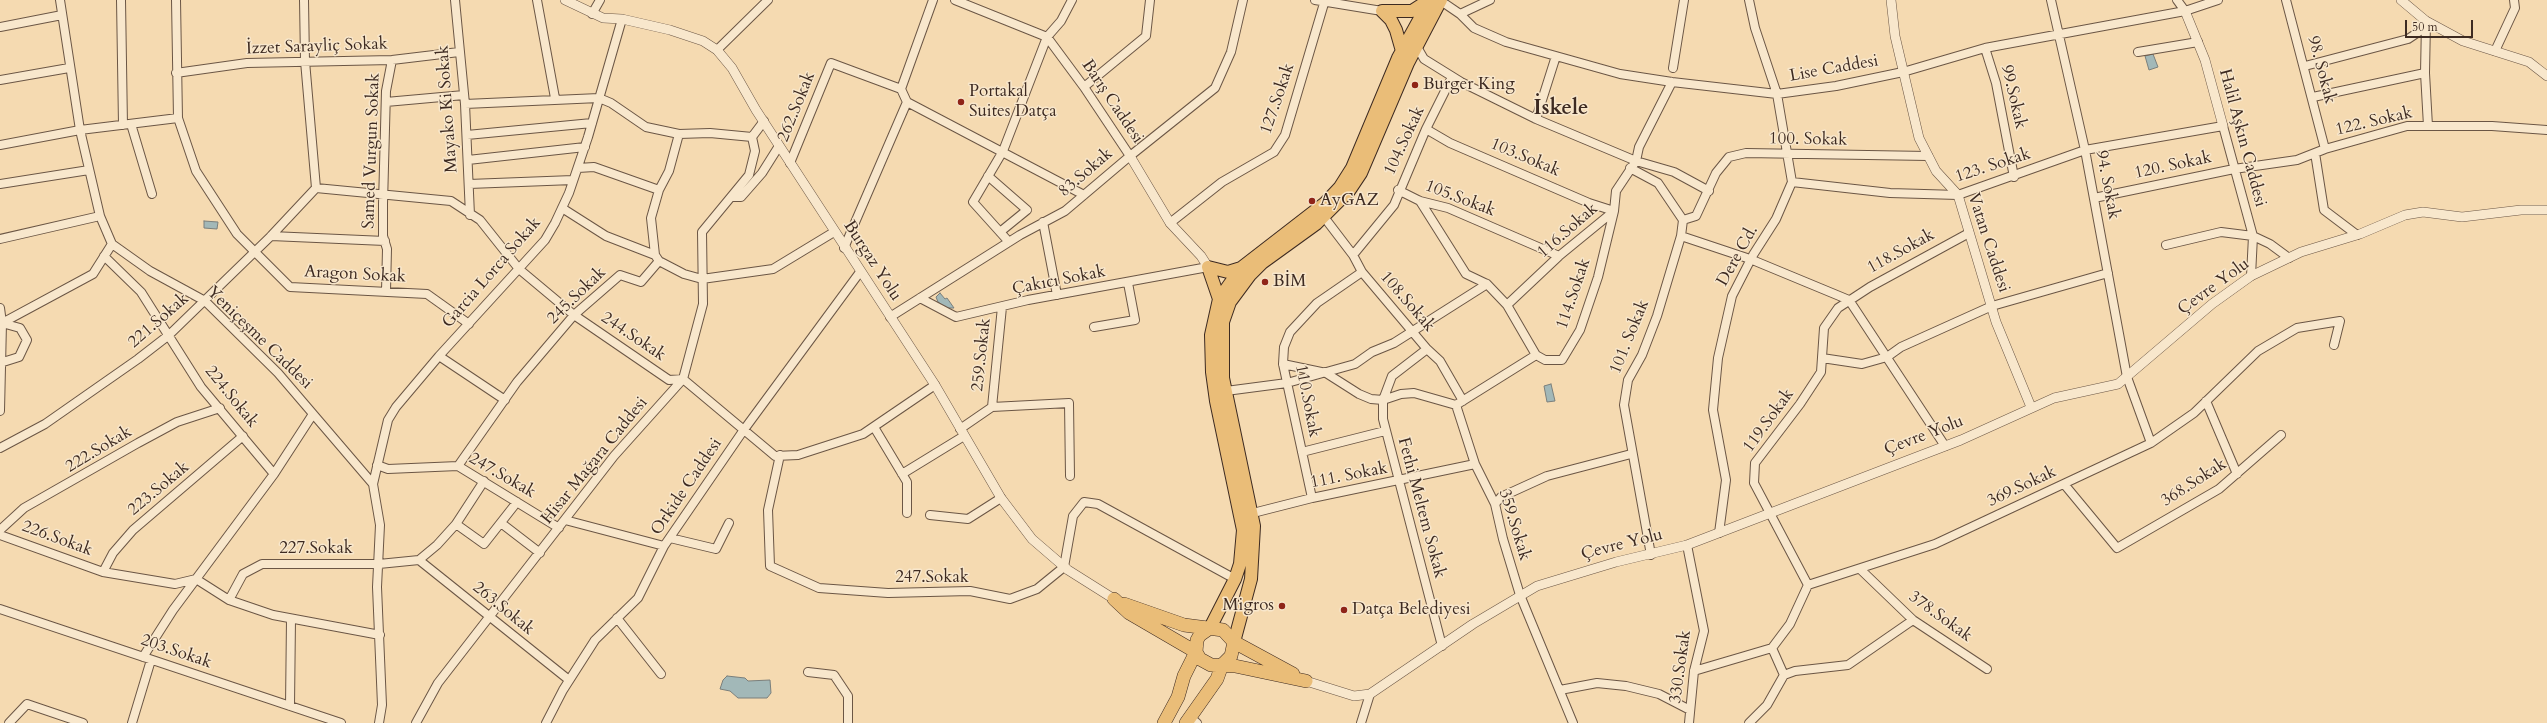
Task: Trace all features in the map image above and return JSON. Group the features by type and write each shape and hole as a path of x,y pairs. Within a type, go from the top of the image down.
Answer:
{"highway":[{"path":"1114,599 1184,625 1223,630 1234,642 1306,681"},
{"path":"1114,599 1129,613 1196,652 1205,662 1306,681"},
{"path":"1164,723 1173,709 1196,652 1200,635 1210,628"},
{"path":"1191,721 1217,679 1222,665 1231,656 1234,642"}],"main road":[{"path":"1382,11 1412,12 1435,0"},
{"path":"1234,642 1251,578 1254,548 1253,513 1226,392 1223,335 1224,322 1230,302 1240,286 1262,263 1324,217 1339,203 1356,182 1417,47 1435,0"},
{"path":"1210,628 1235,579 1240,564 1244,530 1216,401 1212,372 1211,335 1219,299 1241,268 1325,203 1340,187 1352,168 1402,51 1435,0"},
{"path":"1382,11 1394,25 1401,40 1402,51"},
{"path":"1208,267 1228,272 1241,268"},
{"path":"1208,267 1219,299"}],"street":[{"path":"2,323 93,274 112,244 100,216 80,130 69,68 60,0"},
{"path":"121,0 127,124 152,194"},
{"name":"Aragon Sokak","path":"176,0 176,73 178,118 196,171 237,234 290,287 427,294 469,324"},
{"path":"304,0 305,61 316,188"},
{"name":"Mayako Ki Sokak","path":"455,0 465,104 470,214"},
{"path":"537,0 555,98"},
{"name":"Burgaz Yolu","path":"566,0 592,14 603,18 622,19 670,30 703,41 717,50 732,68 779,146 934,385 1001,498 1032,539 1064,567 1114,599"},
{"path":"592,14 600,0"},
{"path":"717,50 768,0"},
{"path":"933,0 901,89 908,102 1084,195"},
{"path":"955,0 1047,37"},
{"path":"1009,242 973,202 1003,151 1047,37 1061,21 1072,0"},
{"path":"1084,87 1146,36 1150,0"},
{"name":"83.Sokak","path":"890,317 1009,242 1065,211 1130,156 1215,88 1231,52 1243,0"},
{"path":"1315,0 1382,11"},
{"name":"Lise Caddesi","path":"1435,0 1460,14 1474,28 1488,35 1620,74 1672,82 1777,94 1836,86 1903,72 1985,48 2185,11 2218,0"},
{"path":"1460,14 1490,0"},
{"path":"1673,68 1684,0"},
{"path":"1749,0 1755,28 1777,94 1786,156 1792,182"},
{"name":"Vatan Caddesi","path":"1891,0 1895,36 1919,138 1936,171 1958,195 1992,306 2031,407"},
{"name":"94. Sokak","path":"2051,0 2086,150 2127,377 2151,443"},
{"path":"2177,0 2185,11"},
{"name":"98. Sokak","path":"2286,0 2313,96 2325,149"},
{"path":"2401,0 2426,21 2462,41 2529,62 2547,76"},
{"path":"2495,51 2515,8 2514,0"},
{"name":"127.Sokak","path":"1170,223 1222,182 1274,152 1285,135 1324,1"},
{"name":"Halil Aşkın Caddesi","path":"2185,11 2198,42 2253,236 2251,276"},
{"path":"0,27 62,15"},
{"name":"Garcia Lorca Sokak","path":"373,484 388,420 396,407 439,356 545,240 562,208 578,168 622,19"},
{"path":"2305,66 2408,39 2420,31 2426,21"},
{"path":"2426,21 2425,73 2428,126"},
{"name":"Barış Caddesi","path":"1047,37 1084,87 1130,156 1170,223 1201,256 1208,267"},
{"path":"2138,52 2198,42"},
{"path":"1417,47 1424,59 1452,77 1536,119 1636,161 1674,172 1709,191 1696,216 1683,220 1658,183 1630,168"},
{"name":"99.Sokak","path":"1985,48 1996,83 2014,177"},
{"name":"İzzet Sarayliç Sokak","path":"176,73 247,63 392,60 459,52"},
{"path":"1536,119 1556,56"},
{"name":"Samed Vurgun Sokak","path":"386,291 387,249 385,241 383,194 386,102 392,60"},
{"name":"262.Sokak","path":"790,163 831,63 901,89"},
{"path":"0,80 69,68"},
{"path":"2313,96 2425,73"},
{"name":"104.Sokak","path":"1353,255 1394,205 1398,190 1452,77"},
{"name":"116.Sokak","path":"1508,305 1559,256 1614,211 1616,191 1636,161 1639,147 1672,82"},
{"path":"386,102 464,95"},
{"path":"465,104 555,98 599,98 610,103 646,127 679,134 710,133 752,137 764,121"},
{"path":"844,248 908,102"},
{"path":"0,145 80,130 178,118"},
{"path":"466,135 592,123"},
{"name":"123. Sokak","path":"1792,182 1890,193 1958,195 2014,177 2086,150 2223,126"},
{"name":"122. Sokak","path":"2234,169 2297,160 2325,149 2407,126 2547,130"},
{"name":"103.Sokak","path":"1426,129 1450,143 1589,203 1614,211"},
{"path":"657,258 651,218 659,190 670,171 679,134"},
{"name":"Hisar Mağara Caddesi","path":"416,723 438,683 614,456 683,379 703,304 702,232 749,175 755,151 752,137"},
{"name":"Hisar Mağara Caddesi","path":"732,197 741,197 762,173 779,146"},
{"path":"468,160 585,147"},
{"name":"100. Sokak","path":"1709,191 1716,173 1729,157 1746,153 1786,156 1928,156"},
{"path":"2315,153 2324,210 2358,235"},
{"path":"578,168 594,167 659,190"},
{"name":"120. Sokak","path":"2094,198 2234,169"},
{"path":"0,184 89,170"},
{"path":"988,176 1028,210 1000,232"},
{"path":"469,184 573,180"},
{"name":"Dere Cd.","path":"1719,533 1726,480 1713,410 1718,358 1732,296 1750,259 1776,219 1792,182"},
{"name":"244.Sokak","path":"316,188 451,201 480,220 519,269 574,315 669,380 683,379"},
{"name":"221.Sokak","path":"0,448 45,424 138,359 169,335 271,236 316,188"},
{"name":"105.Sokak","path":"1398,190 1420,201 1448,208 1559,256"},
{"path":"1283,364 1326,373 1359,394 1383,400 1400,394 1414,393 1460,403 1536,355 1508,305 1487,284 1466,274 1420,201"},
{"path":"562,208 606,236 657,258 684,274 702,279 773,269 834,232"},
{"name":"Çevre Yolu","path":"1370,694 1520,595 1537,586 1572,574 1687,545 1945,446 1989,428 2031,407 2054,398 2118,384 2212,304 2251,276 2289,258 2358,235 2405,215 2423,212 2462,217 2521,210 2547,210"},
{"name":"114.Sokak","path":"1536,355 1545,360 1562,360 1580,330 1598,277 1614,211"},
{"path":"0,239 100,216"},
{"name":"108.Sokak","path":"1324,217 1353,255 1362,272 1427,349 1392,376 1383,400"},
{"name":"101. Sokak","path":"1651,555 1631,454 1624,405 1628,380 1642,355 1681,236 1683,220"},
{"path":"1043,222 1057,295"},
{"path":"2166,245 2221,232 2253,236 2270,244 2289,258"},
{"name":"118.Sokak","path":"1849,300 1969,233"},
{"path":"271,236 385,241"},
{"path":"1681,236 1750,259 1849,300 1945,446"},
{"name":"Yeniçeşme Caddesi","path":"112,244 150,271 205,301 278,373 373,484"},
{"name":"224.Sokak","path":"104,256 141,292 201,387 274,474"},
{"name":"245.Sokak","path":"458,466 505,400 574,315 620,275 641,282 657,258"},
{"name":"Çakıcı Sokak","path":"920,298 956,317 1057,295 1208,267"},
{"name":"Orkide Caddesi","path":"546,723 569,680 595,640 638,598 664,546 743,431 860,272"},
{"name":"110.Sokak","path":"1312,498 1283,364 1284,347 1290,332 1300,320 1318,303 1362,272"},
{"path":"1822,358 1862,364 1887,358 1901,347 1992,306 2108,273"},
{"path":"1094,327 1135,320 1128,283"},
{"path":"1226,392 1287,383 1355,364 1372,352 1394,343 1487,284"},
{"name":"119.Sokak","path":"1808,585 1754,483 1755,462 1800,404 1821,372 1824,328 1838,308 1849,300"},
{"name":"259.Sokak","path":"992,407 1002,307"},
{"path":"0,308 2,323 0,411"},
{"name":"369.Sokak","path":"1808,585 1935,544 2151,443 2194,413 2258,351 2297,328 2340,321 2334,345"},
{"path":"1,363 19,357 28,340 20,328 2,323"},
{"name":"359.Sokak","path":"1427,349 1440,361 1460,403 1475,464 1496,504 1503,539 1520,595 1573,723"},
{"path":"439,356 505,400"},
{"path":"683,379 774,456 798,454 845,442 874,426 934,385"},
{"name":"Fethi Meltem Sokak","path":"1383,400 1385,432 1442,646"},
{"path":"2206,401 2237,474"},
{"path":"902,474 962,433 992,407 1069,403 1070,476"},
{"name":"222.Sokak","path":"0,530 24,508 138,443 177,422 220,408"},
{"path":"132,723 147,658 196,579 274,474 313,414"},
{"path":"874,426 907,482 907,512"},
{"path":"1302,452 1385,432"},
{"name":"368.Sokak","path":"2064,484 2117,548 2219,489 2281,435"},
{"name":"223.Sokak","path":"103,572 113,553 133,530 243,436"},
{"path":"1496,504 1502,497 1547,476 1631,454"},
{"name":"247.Sokak","path":"780,455 768,510 770,566 818,588 888,593 970,591 1010,599 1037,589 1064,567"},
{"name":"111. Sokak","path":"1253,513 1312,498 1475,464"},
{"name":"247.Sokak","path":"376,466 388,469 458,466 559,528"},
{"path":"419,560 438,545 456,524 484,482"},
{"path":"373,484 380,525 377,586 382,705 379,723"},
{"path":"930,515 968,519 1001,498"},
{"path":"456,524 484,544 517,502"},
{"path":"1064,567 1073,516 1084,502 1098,504 1235,579"},
{"path":"565,520 664,546"},
{"path":"501,523 540,553"},
{"path":"670,538 716,549 729,523"},
{"name":"226.Sokak","path":"0,535 103,572 175,584 196,579"},
{"name":"330.Sokak","path":"1687,545 1704,631 1694,671 1689,723"},
{"name":"227.Sokak","path":"229,600 243,574 262,564 378,564 419,560"},
{"name":"263.Sokak","path":"419,560 569,680"},
{"name":"378.Sokak","path":"1860,568 1913,620 1987,669"},
{"path":"196,579 229,600 273,615 380,636"},
{"path":"1694,671 1772,648 1790,624 1808,585"},
{"name":"203.Sokak","path":"0,609 341,723"},
{"path":"617,618 661,674"},
{"path":"290,619 290,706"},
{"path":"1749,723 1767,705 1784,675 1795,671 1848,665 1913,620"},
{"path":"1772,648 1784,675"},
{"path":"808,672 834,676 848,696 848,723"},
{"path":"1306,681 1354,696 1370,694 1361,723"},
{"path":"1560,690 1597,683 1626,686 1659,694 1690,710"},
{"path":"9,723 28,704 83,723"}],"shaded area":[{"path":"2153,54 2158,67 2149,70 2145,56"},
{"path":"204,221 218,222 217,229 204,228"},
{"path":"940,293 945,299 947,298 954,308 946,308 938,302 936,297"},
{"path":"1551,384 1555,401 1547,402 1544,386"},
{"path":"727,676 745,678 748,681 770,680 771,693 767,698 738,698 730,691 720,689 723,680"}],"place":[{"name":"Burger King","path":"1415,85"},
{"name":"Portakal Suites Datça","path":"961,102"},
{"name":"AyGAZ","path":"1312,201"},
{"name":"BİM","path":"1265,282"},
{"name":"Migros","path":"1282,606"},
{"name":"Datça Belediyesi","path":"1344,610"}],"district":[{"name":"İskele","path":"1561,109"}]}
